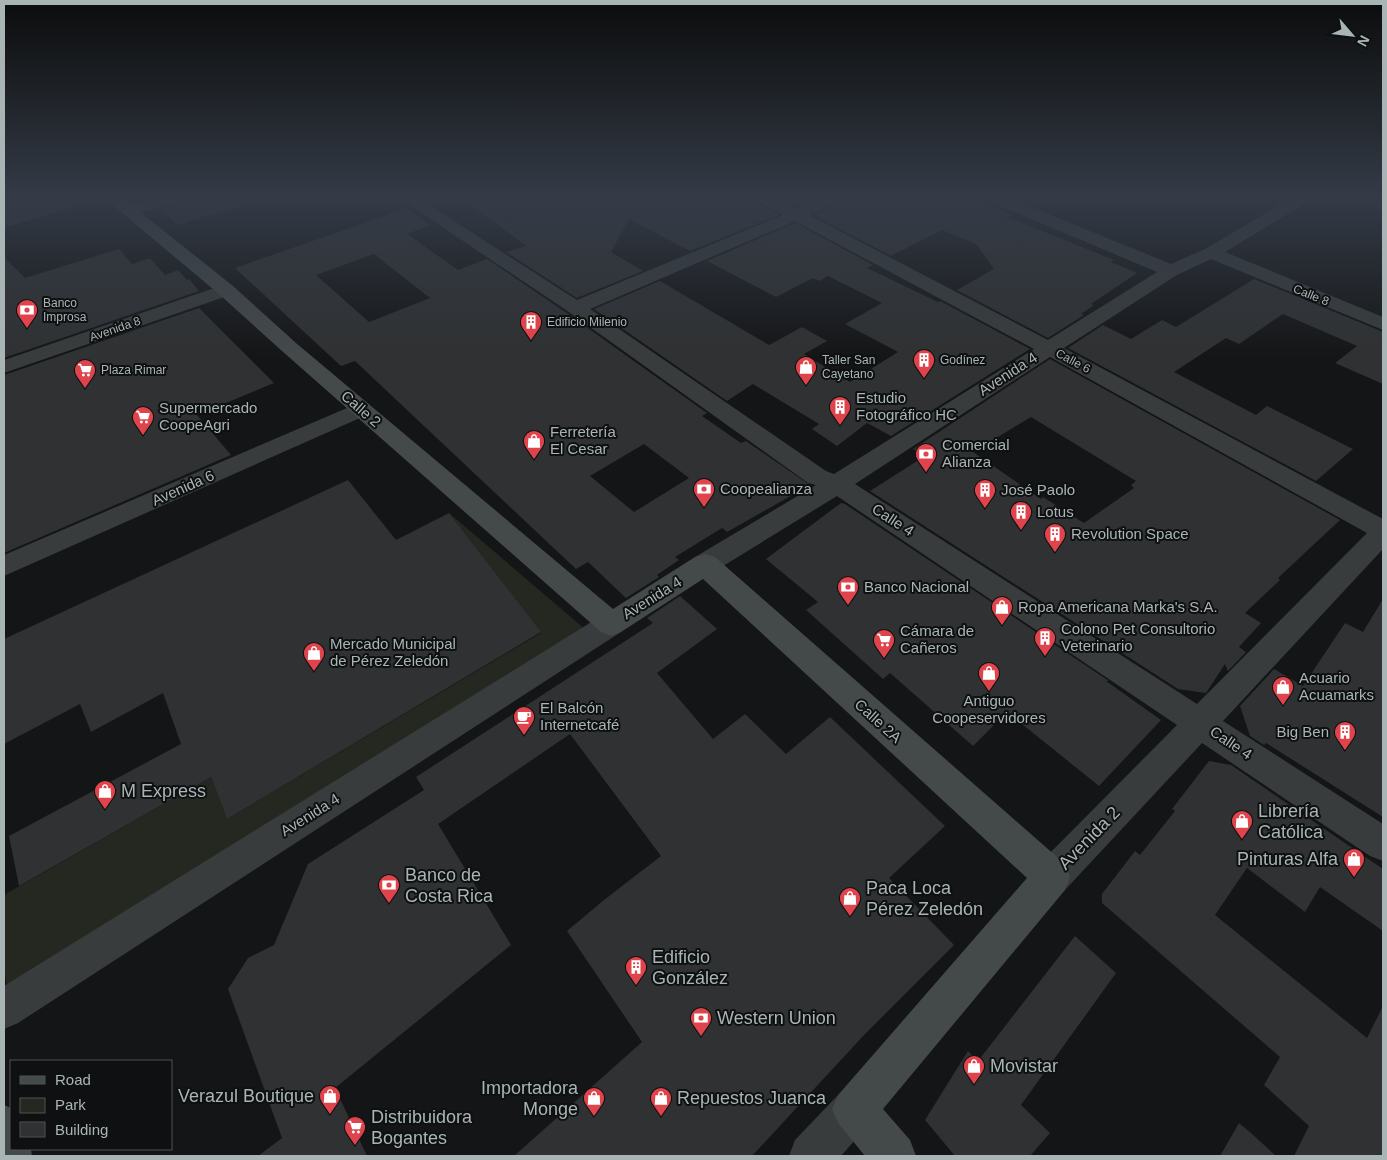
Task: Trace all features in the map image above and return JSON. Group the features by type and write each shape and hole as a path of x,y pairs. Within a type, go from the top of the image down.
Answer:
{"main road":[{"name":"Calle 2","path":"176,250 226,290 611,624"},
{"name":"Avenida 4","path":"611,624 705,564"},
{"name":"Calle 2A","path":"705,564 1052,877"},
{"name":"Avenida 2","path":"854,1109 1052,877"},
{"path":"854,1109 894,1156"},
{"path":"4,1127 10,1156"}],"street":[{"name":"Calle 4","path":"492,250 817,477 837,484 1383,844"},
{"path":"576,308 712,250"},
{"name":"Calle 6","path":"862,250 1048,348 1383,531"},
{"path":"1121,250 1171,271"},
{"name":"Avenida 4","path":"705,564 837,484 1171,271 1217,250"},
{"name":"Calle 8","path":"1211,254 1383,324"},
{"name":"Avenida 8","path":"4,368 226,290"},
{"name":"Avenida 6","path":"4,566 361,409"},
{"name":"Avenida 2","path":"1052,877 1383,531"},
{"name":"Avenida 4","path":"4,1009 611,624"},
{"name":"Avenida 2","path":"811,1156 854,1109"}],"green space":[{"path":"449,513 586,630 7,987 4,966 4,895 211,777 227,819 541,633"}],"building":[{"path":"120,250 132,264 150,258 165,275 178,270 199,291 4,358 4,257 25,278"},
{"path":"286,250 430,250 458,270 487,259 707,413 702,416 741,443 746,441 810,485 727,532 722,528 675,557 679,560 657,575 659,577 626,598 588,562 576,569 355,361 341,366 235,268","holes":["374,254 430,298 369,322 316,275","644,444 689,478 634,512 590,476"]},
{"path":"512,250 612,250 611,252 643,271 577,298 506,252"},
{"path":"732,250 845,250 873,265 867,268 938,302 940,301 1030,349 891,436 867,423 837,446 812,429 819,424 753,384 727,401 594,309 660,281 769,345 802,327 827,341 804,354 850,382 898,352 845,324 882,303 828,276 819,281 813,278 776,297 707,261"},
{"path":"880,250 903,250 891,256"},
{"path":"980,250 1089,250 1114,260 1111,262 1137,273 1091,304 1094,305 1081,314 1084,315 1048,338 957,290 994,269"},
{"path":"1254,279 1383,332 1383,384 1335,363 1357,346 1283,314 1239,344 1226,338 1174,372 1256,415 1267,406 1353,449 1316,481 1068,348 1103,325 1131,339 1162,320 1176,327"},
{"path":"199,308 274,383 197,415 231,455 4,553 4,375"},
{"path":"1050,359 1340,520 1278,578 1280,580 1245,613 1261,623 1239,647 1246,652 1228,671 1225,664 1206,693 1178,689 870,491 925,456 913,449","holes":["1031,417 1136,481 1131,485 1134,488 1084,523 1043,497 1041,499 973,452"]},
{"path":"348,480 396,540 449,513 541,632 227,819 211,777 19,886 9,836 181,744 163,693 91,732 80,704 4,744 4,639"},
{"path":"841,503 1109,681 1106,681 1161,720 1099,786 1007,712 973,746 890,673 883,679 806,610 818,602 766,559"},
{"path":"680,596 717,629 657,673 713,739 745,714 786,754 830,717 945,826 889,878 954,945 865,1034 752,1156 514,1156 642,1042 567,931 661,856 570,734 438,824 511,945 335,1088 367,1156 258,1156 282,1138 228,989 248,958 274,945 308,864 424,790 416,777 653,623 647,618"},
{"path":"1383,599 1383,817 1266,743 1264,745 1250,736 1240,706 1274,669 1303,686 1345,623 1363,632"},
{"path":"1209,761 1231,765 1383,869 1383,931 1320,887 1305,912 1247,868 1215,915 1367,1038 1383,1006 1383,1156 1294,1156 1309,1126 1264,1085 1280,1057 1102,903 1102,894 1135,851 1140,855 1175,811 1172,809"},
{"path":"1075,936 1116,973 1021,1105 1050,1133 1030,1156 955,1156 925,1120 968,1051 978,1061"},
{"path":"1239,1123 1251,1133 1276,1156 1220,1156"}],"place":[{"name":"Banco Improsa","path":"27,329"},
{"name":"Edificio Milenio","path":"531,341"},
{"name":"Godínez","path":"924,379"},
{"name":"Taller San Cayetano","path":"806,386"},
{"name":"Plaza Rimar","path":"85,389"},
{"name":"Estudio Fotográfico HC","path":"840,426"},
{"name":"Supermercado CoopeAgri","path":"143,436"},
{"name":"Ferretería El Cesar","path":"534,460"},
{"name":"Comercial Alianza","path":"926,473"},
{"name":"Coopealianza","path":"704,508"},
{"name":"José Paolo","path":"985,509"},
{"name":"Lotus","path":"1021,531"},
{"name":"Revolution Space","path":"1055,553"},
{"name":"Banco Nacional","path":"848,606"},
{"name":"Ropa Americana Marka's S.A.","path":"1002,626"},
{"name":"Colono Pet Consultorio Veterinario","path":"1045,657"},
{"name":"Cámara de Cañeros","path":"884,659"},
{"name":"Mercado Municipal de Pérez Zeledón","path":"314,672"},
{"name":"Antiguo Coopeservidores","path":"989,692"},
{"name":"Acuario Acuamarks","path":"1283,706"},
{"name":"El Balcón Internetcafé","path":"524,736"},
{"name":"Big Ben","path":"1345,751"},
{"name":"M Express","path":"105,810"},
{"name":"Librería Católica","path":"1242,840"},
{"name":"Pinturas Alfa","path":"1354,878"},
{"name":"Banco de Costa Rica","path":"389,904"},
{"name":"Paca Loca Pérez Zeledón","path":"850,917"},
{"name":"Edificio González","path":"636,986"},
{"name":"Western Union","path":"701,1037"},
{"name":"Movistar","path":"974,1085"},
{"name":"Verazul Boutique","path":"330,1115"},
{"name":"Importadora Monge","path":"594,1117"},
{"name":"Repuestos Juanca","path":"661,1117"},
{"name":"Distribuidora Bogantes","path":"355,1146"}]}
